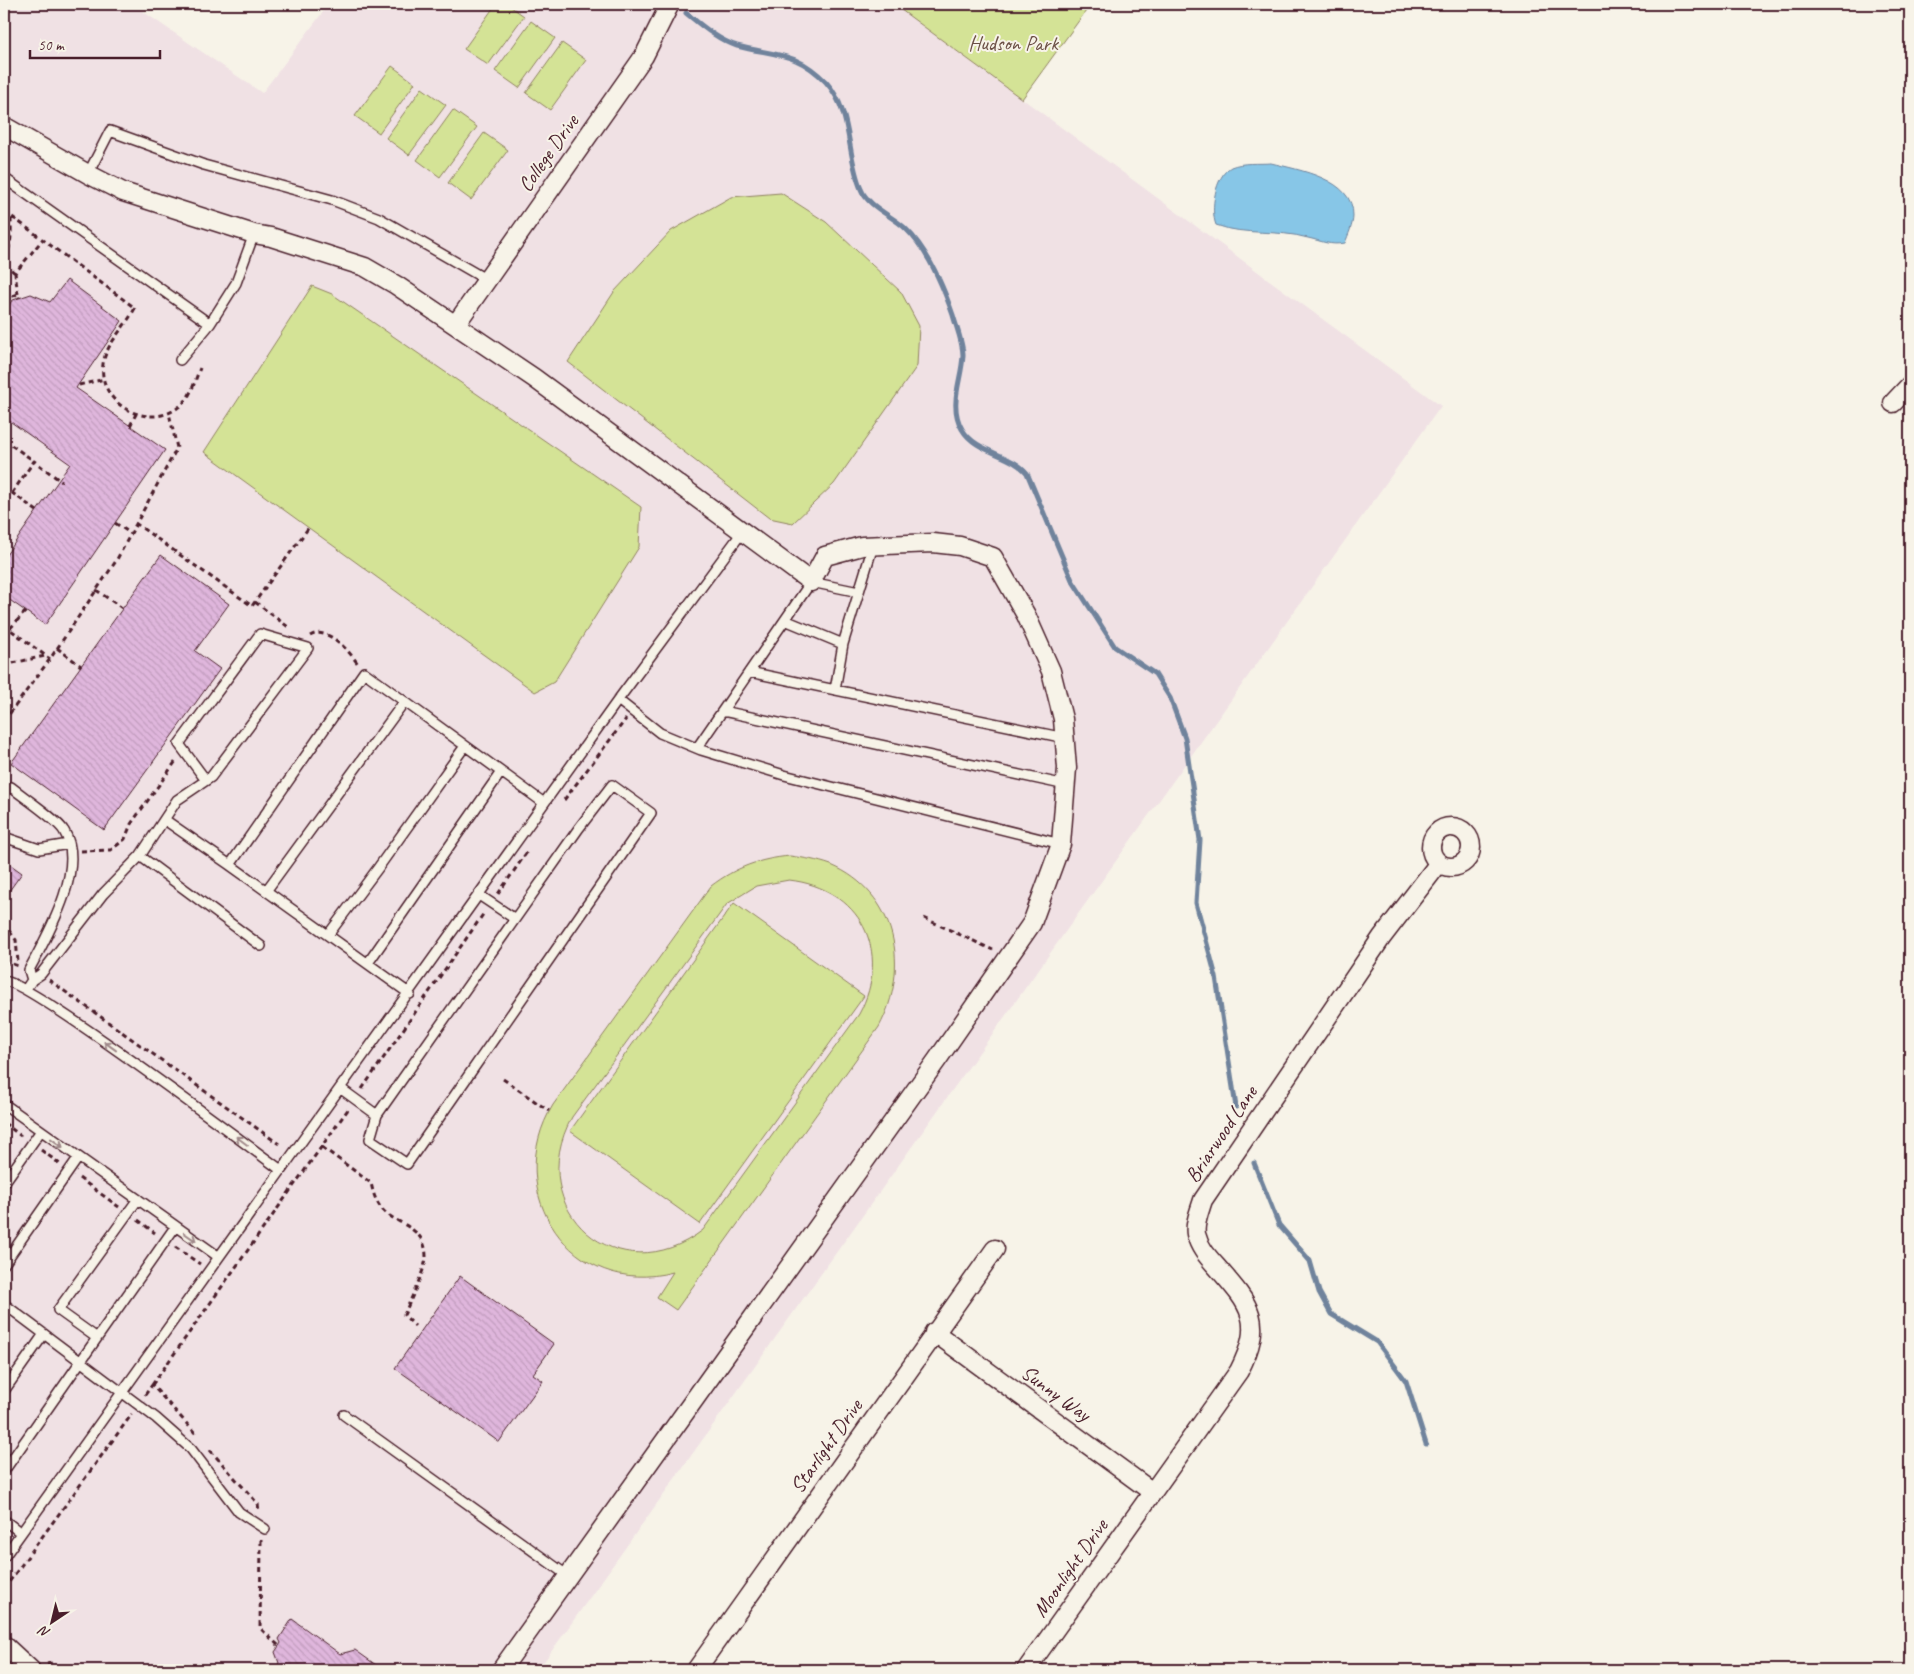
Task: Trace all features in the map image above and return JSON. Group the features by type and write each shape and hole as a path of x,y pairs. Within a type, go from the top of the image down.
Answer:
{"street":[{"name":"College Drive","path":"456,324 644,56 670,4"},
{"path":"5,128 123,192 365,267 456,324 534,378 743,530 811,582 825,556 862,546 933,543 960,546 993,557 1026,615 1052,672 1063,719 1066,785 1060,844 1032,923 1010,958 501,1670"},
{"path":"1893,403 1910,385"},
{"name":"Briarwood Lane","path":"1151,1491 1239,1371 1248,1353 1254,1329 1246,1300 1203,1252 1196,1232 1203,1200 1382,937 1440,863"},
{"name":"Starlight Drive","path":"696,1670 934,1332 995,1249"},
{"name":"Sunny Way","path":"934,1332 1151,1491"},
{"name":"Moonlight Drive","path":"1026,1670 1151,1491"},
{"path":"4,1645 31,1670"}],"lane":[{"path":"88,174 110,131 204,165 332,200 371,215 487,280"},
{"path":"4,178 210,324"},
{"path":"180,360 210,324 236,284 254,234"},
{"path":"4,1557 340,1088 410,994 618,700 743,530"},
{"path":"835,690 842,644 873,546"},
{"path":"697,748 811,582 859,592"},
{"path":"785,620 842,644"},
{"path":"26,989 32,980 41,974 103,894 140,856 177,800 211,776 308,648 260,634 179,744 205,779"},
{"path":"230,865 364,672 544,803"},
{"path":"749,672 1065,738"},
{"path":"618,700 660,733 697,748 793,778 1060,844"},
{"path":"266,891 404,702"},
{"path":"723,711 1066,785"},
{"path":"328,935 465,746"},
{"path":"368,963 501,772"},
{"path":"612,785 651,813 407,1164 370,1139 377,1115 579,828 612,785"},
{"path":"4,790 11,787 64,830 70,848 65,894 46,938 29,970 32,980"},
{"path":"165,820 410,994"},
{"path":"4,836 39,849 70,848"},
{"path":"140,856 261,946"},
{"path":"479,894 515,920"},
{"path":"4,981 26,989 105,1042 281,1170"},
{"path":"340,1088 377,1115"},
{"path":"4,1104 40,1132 219,1257"},
{"path":"4,1183 40,1132"},
{"path":"4,1264 78,1158"},
{"path":"97,1338 58,1310 138,1200"},
{"path":"4,1471 175,1227"},
{"path":"4,1304 139,1405 191,1449 239,1512 263,1527"},
{"path":"4,1391 44,1334"},
{"path":"344,1415 568,1576"},
{"path":"4,1520 21,1533"}],"path":[{"path":"4,258 8,252 11,238 11,216 135,308 108,347 103,364 105,379 113,399 136,414 142,417 169,413 186,400 200,368"},
{"path":"15,273 43,238"},
{"path":"4,264 15,273 18,296 4,300"},
{"path":"79,385 105,379"},
{"path":"4,721 50,659 116,561 177,448 169,413"},
{"path":"130,426 136,414"},
{"path":"4,440 62,482"},
{"path":"12,493 34,461"},
{"path":"4,487 37,511"},
{"path":"115,523 130,534"},
{"path":"135,523 252,606 309,527"},
{"path":"96,590 122,608"},
{"path":"4,634 10,630 26,611"},
{"path":"4,625 50,659"},
{"path":"57,648 81,666"},
{"path":"4,665 45,656"},
{"path":"561,804 632,711"},
{"path":"70,848 111,850 125,839 131,824 184,750"},
{"path":"4,1589 139,1405 322,1147 528,850"},
{"path":"924,918 1010,958"},
{"path":"4,924 16,940 18,966"},
{"path":"4,962 29,970"},
{"path":"41,974 279,1144"},
{"path":"503,1079 549,1111"},
{"path":"4,1124 225,1282"},
{"path":"322,1147 371,1183 374,1198 382,1210 410,1226 423,1244 426,1258 404,1315 415,1326"},
{"path":"152,1385 201,1439"},
{"path":"207,1446 258,1504 263,1527 260,1628 279,1646"}],"shaded area":[{"path":"4,4 132,4 262,93 329,4 893,4 1441,406 538,1670 4,1670"}],"green space":[{"path":"496,4 507,4 524,16 488,65 464,49"},
{"name":"Hudson Park","path":"893,4 1091,4 1022,99"},
{"path":"531,21 555,38 519,88 495,71"},
{"path":"562,43 586,60 550,110 526,93"},
{"path":"392,66 415,83 379,133 355,116"},
{"path":"422,88 446,105 409,155 386,138"},
{"path":"453,110 477,127 440,177 417,160"},
{"path":"484,133 508,150 471,200 448,183"},
{"path":"781,193 826,222 901,292 919,326 917,366 834,484 793,523 769,518 568,362 614,292 671,231 731,197"},
{"path":"312,286 332,294 641,507 639,547 554,682 535,692 204,452"},
{"path":"790,856 816,860 831,865 853,878 871,894 884,913 892,934 895,957 894,981 889,1004 879,1027 676,1310 657,1297 673,1272 637,1276 604,1270 577,1254 555,1231 541,1203 535,1172 539,1138 553,1105 711,886 720,879 748,865","holes":["789,880 814,885 835,895 851,909 863,926 871,946 872,968 869,990 859,1014 703,1230 671,1248 640,1253 611,1247 587,1233 569,1211 559,1183 560,1151 572,1117 727,904 756,886"]},
{"path":"734,903 864,996 700,1224 570,1131"}],"water":[{"path":"1271,163 1323,178 1345,193 1351,203 1353,216 1345,243 1330,244 1296,235 1238,230 1216,225 1214,219 1215,194 1226,171 1240,164"}],"building":[{"path":"67,280 122,321 76,388 165,450 45,625 4,596 4,558 70,464 4,417 4,310 13,300 31,294 50,302"},
{"path":"161,555 229,604 195,651 220,669 104,830 11,763"},
{"path":"4,860 22,873 4,898"},
{"path":"460,1276 554,1344 533,1374 543,1381 499,1442 395,1368"},
{"path":"292,1619 340,1654 355,1650 383,1670 273,1670 279,1663 275,1652 281,1643 279,1639"}],"waterway":[{"path":"686,13 723,40 737,46 784,56 805,65 826,82 835,94 841,106 856,176 864,195 875,206 901,224 914,238 934,269 949,304 963,350 956,402 956,411 962,429 976,443 1012,461 1027,473 1072,580 1115,647 1155,674 1170,698 1185,738 1200,840 1196,903 1216,977 1236,1107"},
{"path":"1254,1163 1279,1225 1310,1261 1319,1292 1331,1314 1377,1342 1406,1381 1426,1444"}]}
